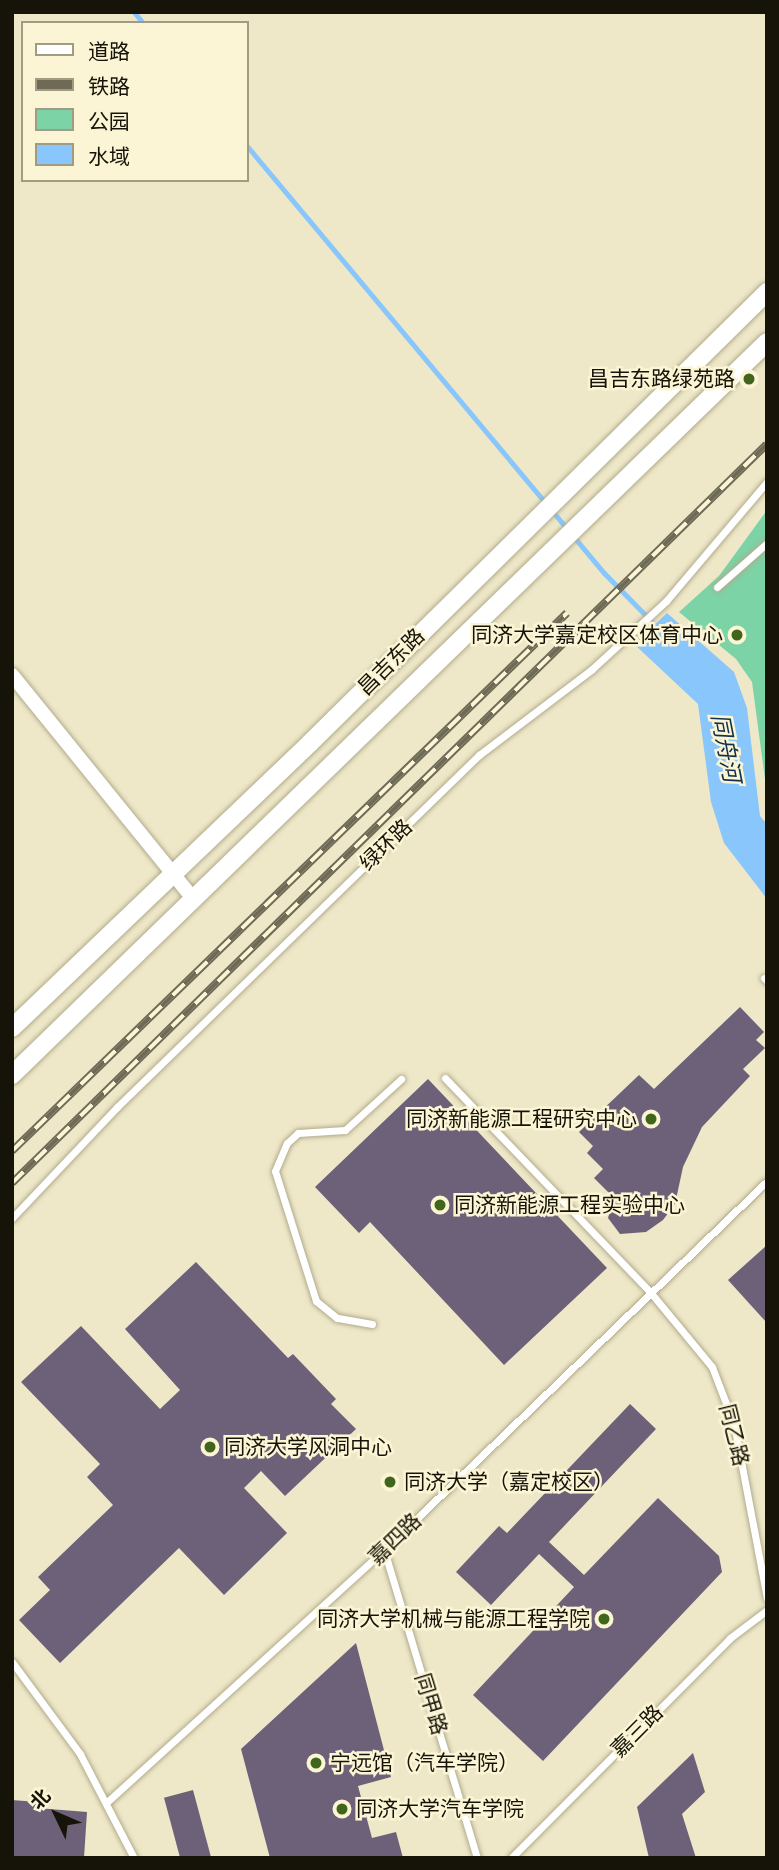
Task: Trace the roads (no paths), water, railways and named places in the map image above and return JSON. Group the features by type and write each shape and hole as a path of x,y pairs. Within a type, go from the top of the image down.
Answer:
{"street":[{"name":"昌吉东路","path":"12,1028 173,874 767,292"},
{"name":"昌吉东路","path":"12,1075 767,342"},
{"path":"12,675 194,900"}],"lane":[{"name":"绿环路","path":"12,1218 117,1107 479,755 620,646 666,601 767,482"},
{"path":"717,587 767,543"},
{"name":"同乙路","path":"445,1078 693,1339 724,1396 767,1598"},
{"path":"372,1324 351,1322 326,1313 309,1290 275,1171 287,1143 298,1133 345,1130 401,1079"},
{"name":"嘉四路","path":"107,1802 384,1550 767,1181"},
{"name":"同甲路","path":"384,1550 477,1858"},
{"name":"嘉三路","path":"511,1858 730,1638 767,1610"},
{"path":"12,1662 51,1710 107,1802 134,1858"}],"water":[{"name":"同舟河","path":"667,613 734,672 747,708 760,816 767,824 767,899 724,843 711,802 698,704 634,644"}],"waterway":[{"path":"134,12 141,21"},
{"path":"248,147 604,573 660,630"}],"railway":[{"path":"12,1183 767,444"},
{"path":"12,1151 567,613"}],"place":[{"name":"昌吉东路绿苑路","path":"749,379"},
{"name":"同济大学嘉定校区体育中心","path":"737,635"},
{"name":"同济新能源工程研究中心","path":"651,1119"},
{"name":"同济新能源工程实验中心","path":"440,1205"},
{"name":"同济大学风洞中心","path":"210,1447"},
{"name":"同济大学（嘉定校区）","path":"390,1482"},
{"name":"同济大学机械与能源工程学院","path":"604,1619"},
{"name":"宁远馆（汽车学院）","path":"316,1763"},
{"name":"同济大学汽车学院","path":"342,1809"}]}
